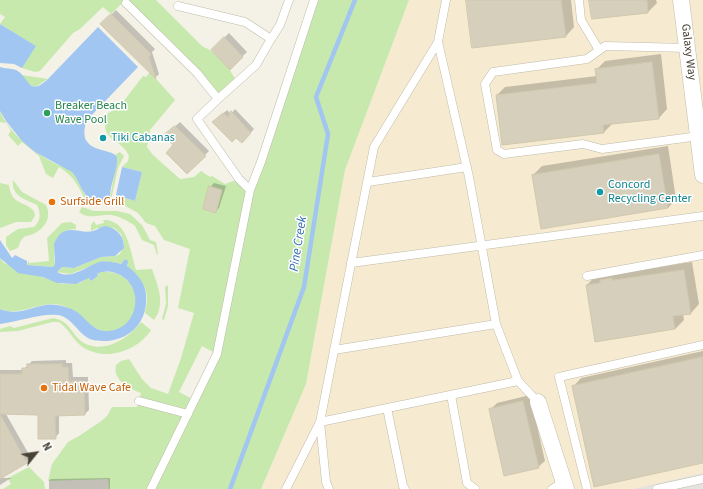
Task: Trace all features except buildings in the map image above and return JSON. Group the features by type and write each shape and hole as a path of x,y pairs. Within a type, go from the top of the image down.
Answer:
{"street":[{"name":"Galaxy Way","path":"681,0 702,156 703,175"},
{"path":"538,402 560,487"}],"lane":[{"path":"250,190 239,179 197,119 218,98 256,65 280,25 289,0"},
{"path":"150,489 218,354 250,190 261,162 314,0"},
{"path":"286,489 320,422 374,147 438,42 446,0"},
{"path":"579,0 581,20 599,50"},
{"path":"126,3 197,73 218,98"},
{"path":"178,6 245,22 271,39"},
{"path":"438,42 467,167 496,324 518,381 538,402"},
{"path":"688,48 605,46 587,59 493,72 485,84 497,150 504,154 583,144 602,149 699,136"},
{"path":"368,182 467,167"},
{"path":"351,263 703,216"},
{"path":"586,276 703,256"},
{"path":"334,350 496,324"},
{"path":"588,489 559,377 703,345"},
{"path":"320,422 518,381"},
{"path":"451,395 467,483 475,489"},
{"path":"139,401 188,414"},
{"path":"387,408 403,486 405,489"},
{"path":"320,422 326,482 329,489"},
{"path":"657,489 703,479"}],"shaded area":[{"path":"409,0 703,0 703,489 261,489 306,384 345,170"},
{"path":"703,473 703,489 633,489"}],"green space":[{"path":"0,0 156,0 202,46 213,52 222,61 237,82 218,99 126,3 120,5 111,14 103,7 80,29 73,33 40,71 35,72 22,68 35,46 0,24 5,17 0,14"},
{"path":"314,0 409,0 345,170 306,384 261,489 109,489 108,479 48,481 52,464 68,442 100,422 107,416 112,407 137,407 141,393 123,383 119,379 115,370 116,365 121,361 129,359 142,379 151,388 168,394 181,358 194,313 178,308 190,249 164,240 155,226 146,223 138,213 118,202 116,195 135,201 142,172 122,167 128,161 129,156 121,145 108,134 105,123 107,114 120,106 143,76 146,77 150,72 175,100 150,130 147,147 153,155 180,179 194,177 201,171 225,184 239,179 250,189","holes":["202,346 217,354 194,400 179,392"]},
{"path":"22,75 48,79 35,87 27,83"},
{"path":"0,111 9,127 29,147 74,174 89,200 95,202 110,197 117,161 116,154 120,152 124,156 118,168 111,200 95,205 86,202 69,174 59,167 53,178 46,174 39,156 22,142 18,146 8,135 11,131 6,123 0,122"},
{"path":"13,180 22,192 46,205 48,209 48,218 41,229 24,237 18,248 10,251 6,245 6,237 18,229 34,227 40,217 37,205 20,197 14,190"},
{"path":"0,183 9,185 12,196 34,211 35,216 31,222 16,222 0,228"},
{"path":"82,207 94,211 117,211 130,214 142,225 150,240 156,242 158,254 157,255 154,245 142,240 135,226 129,222 112,215 86,216 79,212"},
{"path":"103,220 111,221 123,230 130,246 136,270 152,269 160,295 160,308 154,320 145,313 147,293 141,282 128,266 125,259 121,264 105,261 70,274 57,272 62,267 74,268 101,257 120,254 124,244 121,234 114,228 97,228 91,231 91,225 94,221 96,225 104,223"},
{"path":"71,222 76,225 76,229 64,232 57,240 54,252 55,264 53,267 27,265 29,260 29,263 49,261 47,238 62,223"},
{"path":"0,258 4,263 62,284 80,283 89,277 91,281 98,276 97,274 99,272 113,273 124,278 132,286 136,295 136,306 133,316 126,324 116,330 106,331 91,325 77,314 61,305 44,305 19,311 7,311 0,309"},
{"path":"168,285 168,306 164,320 162,319 166,304 165,287"},
{"path":"53,318 64,322 84,343 100,347 116,343 123,339 141,322 151,330 145,338 137,344 128,349 108,354 98,353 80,345 59,322 52,322 18,331 0,332 0,329 10,326 14,328"},
{"path":"29,467 44,482 45,489 3,489 11,484 8,478"}],"water":[{"path":"0,24 36,46 22,68 14,64 0,63"},
{"name":"Breaker Beach Wave Pool","path":"98,27 138,67 87,120 84,131 86,139 90,144 96,148 114,154 117,157 110,197 97,202 85,194 72,172 35,152 22,141 6,121 0,111 0,67 16,70 29,84 33,86 41,84 48,79"},
{"path":"122,167 142,172 135,201 116,195"},
{"path":"105,226 119,233 123,240 124,248 115,256 101,257 74,268 62,267 57,272 68,275 102,261 121,264 125,259 128,261 127,266 140,279 146,292 146,305 144,313 141,321 136,327 124,337 116,340 102,341 88,338 66,318 57,315 44,315 0,324 0,309 15,312 50,304 72,309 95,328 103,331 120,328 128,322 133,314 135,295 131,285 125,278 115,273 101,272 91,281 89,278 76,284 57,283 43,277 18,273 0,258 0,240 12,258 15,255 27,261 27,265 53,267 55,264 54,244 62,232 72,230 88,232"}],"waterway":[{"name":"Pine Creek","path":"230,489 304,287 328,134 316,97 355,0"}],"place":[{"name":"Breaker Beach Wave Pool","path":"47,113"},
{"name":"Tiki Cabanas","path":"103,138"},
{"name":"Concord Recycling Center","path":"600,192"},
{"name":"Surfside Grill","path":"52,202"},
{"name":"Tidal Wave Cafe","path":"44,388"}]}
